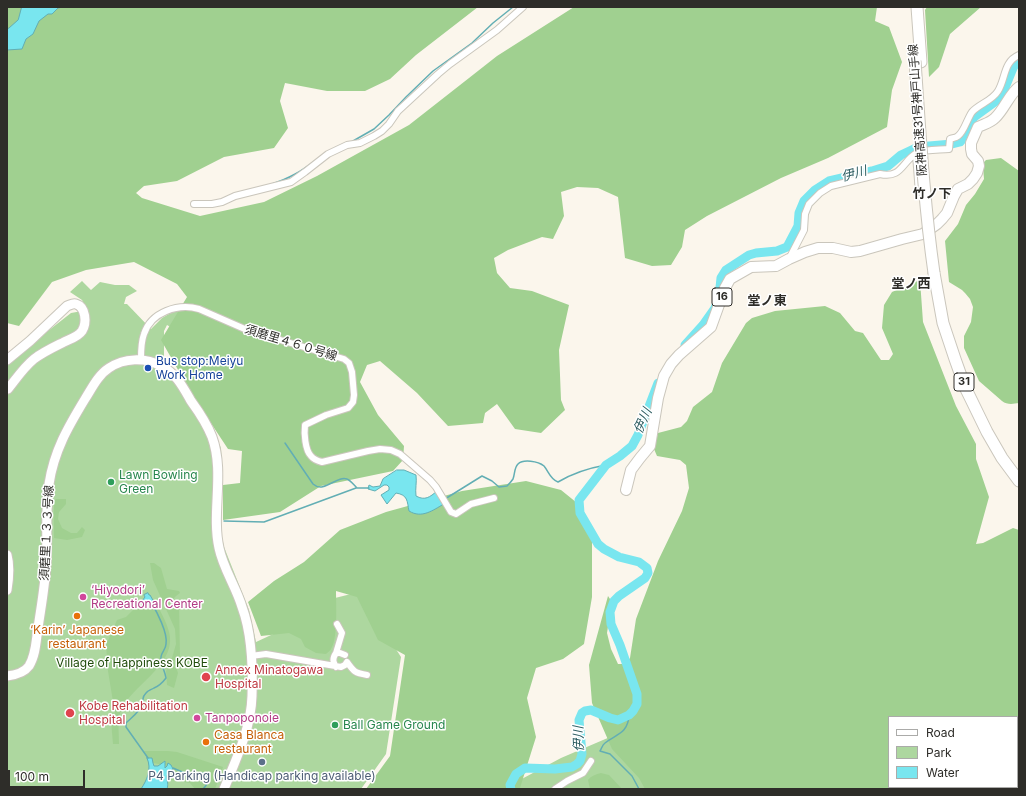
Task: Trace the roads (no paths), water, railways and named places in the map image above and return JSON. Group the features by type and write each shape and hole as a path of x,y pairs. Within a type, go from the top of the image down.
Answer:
{"highway":[{"name":"阪神高速31号神戸山手線","path":"910,7 918,62 943,322 954,359 965,387 987,432 1002,458 1019,481"},
{"name":"阪神高速31号神戸山手線","path":"917,7 918,62"},
{"name":"阪神高速31号神戸山手線","path":"937,272 955,342 967,374 995,431 1019,469"}],"main road":[{"name":"16","path":"626,490 631,470 650,446 658,398 664,376 671,364 679,355 711,327 725,288 730,280 751,267 776,266 805,252 818,248 833,248 851,252 860,251 923,234 942,219 958,189 968,184 977,173 979,166 978,161 972,154 971,143 978,127 991,122 996,118 1014,91 1019,87"}],"street":[{"path":"194,204 212,204 222,202 235,196 291,182 328,154 374,136 386,127 398,111 438,74 496,30 523,7"},
{"path":"790,259 804,230 805,214 809,204 820,193 831,186 880,174 888,176 896,173 916,154 922,151 949,149 950,139 958,137 973,111 992,98 998,91 1008,64 1013,58 1019,55"},
{"path":"916,154 923,234"},
{"path":"7,360 30,341 67,306 76,304 81,307 85,318 82,331 76,337 47,350 34,359 8,389"},
{"name":"須磨里４６０号線","path":"141,359 142,340 152,321 160,314 171,308 184,306 198,309 247,330 344,359 349,363 352,372 354,395 353,402 348,408 326,414 304,425 304,436 309,455 315,460 322,462 368,451 380,449 391,450 400,454 430,480 451,512 456,514 471,504 494,498"},
{"name":"須磨里１３３号線","path":"7,676 19,674 26,670 30,664 35,648 46,564 46,516 49,483 55,459 63,437 94,385 101,375 109,368 120,363 141,359 159,364 176,377 207,425 213,438 218,468 217,534 219,550 243,608 249,635 251,656 251,709 246,731 224,789"},
{"path":"7,555 9,577 7,590"},
{"path":"336,667 333,662 333,658 336,654 342,633 337,624"},
{"path":"336,654 340,653 347,659 353,671 357,674 367,675"},
{"path":"251,656 266,654 336,667 345,665 347,659"},
{"path":"555,789 566,781 583,773 591,761"}],"water":[{"path":"22,7 63,7 58,8 52,14 48,14 39,21 33,34 26,39 22,49 7,50 7,29 18,20"},
{"path":"397,470 404,470 416,475 416,496 427,498 437,491 444,504 427,513 418,514 409,511 405,497 400,494 396,493 387,504 381,495 389,490 387,485 384,485 375,491 368,489 369,485 373,487 380,486 383,479"},
{"path":"148,593 154,602 144,607 142,601 145,597 144,595"},
{"path":"147,758 152,758 154,766 158,766 165,761 165,768 168,763 171,765 173,769 167,776 167,789 141,789 149,770"}],"waterway":[{"path":"353,141 374,129 433,71 472,43 513,7"},
{"name":"伊川","path":"685,345 703,325 715,308 719,297 721,278 726,270 749,255 777,251 787,247 798,226 799,213 804,201 815,190 829,181 888,166 901,155 918,147 960,142 965,136 974,117 1002,95 1013,68 1019,61"},
{"path":"272,184 295,174 316,160"},
{"name":"伊川","path":"511,789 510,785 516,774 525,768 555,769 572,767 580,761 582,754 579,720 582,713 591,710 618,720 629,715 637,704 637,694 611,624 610,612 614,601 619,596 645,578 648,573 647,568 639,562 619,557 598,544 580,513 579,500 606,465 632,446 638,435 658,383"},
{"path":"285,443 313,484 322,487 343,478 351,481 357,488 369,488"},
{"path":"445,499 482,476 492,481 499,487 507,486 513,479 515,469 520,462 531,461 541,464 551,477 558,482 581,471 606,465"},
{"path":"224,521 264,522 356,488"},
{"path":"148,758 126,727 126,723 139,710 147,692 159,685 166,678 161,657 166,646 166,639 164,629 151,602"},
{"path":"629,715 624,730 604,744 600,751 610,754 632,776 639,789"},
{"path":"173,768 187,774 203,773 208,781 203,789"}],"place":[{"name":"Bus stop:Meiyu Work Home","path":"148,368"},
{"name":"Lawn Bowling Green","path":"111,482"},
{"name":"‘Hiyodori’ Recreational Center","path":"83,597"},
{"name":"‘Karin’ Japanese restaurant","path":"77,616"},
{"name":"Annex Minatogawa Hospital","path":"206,677"},
{"name":"Kobe Rehabilitation Hospital","path":"70,713"},
{"name":"Tanpoponoie","path":"197,718"},
{"name":"Ball Game Ground","path":"335,725"},
{"name":"Casa Blanca restaurant","path":"206,742"},
{"name":"P4 Parking (Handicap parking available)","path":"262,762"}],"district":[{"name":"竹ノ下","path":"932,194"},
{"name":"堂ノ西","path":"911,284"},
{"name":"堂ノ東","path":"767,301"}],"park label":[{"name":"Village of Happiness KOBE","path":"132,663"}]}
